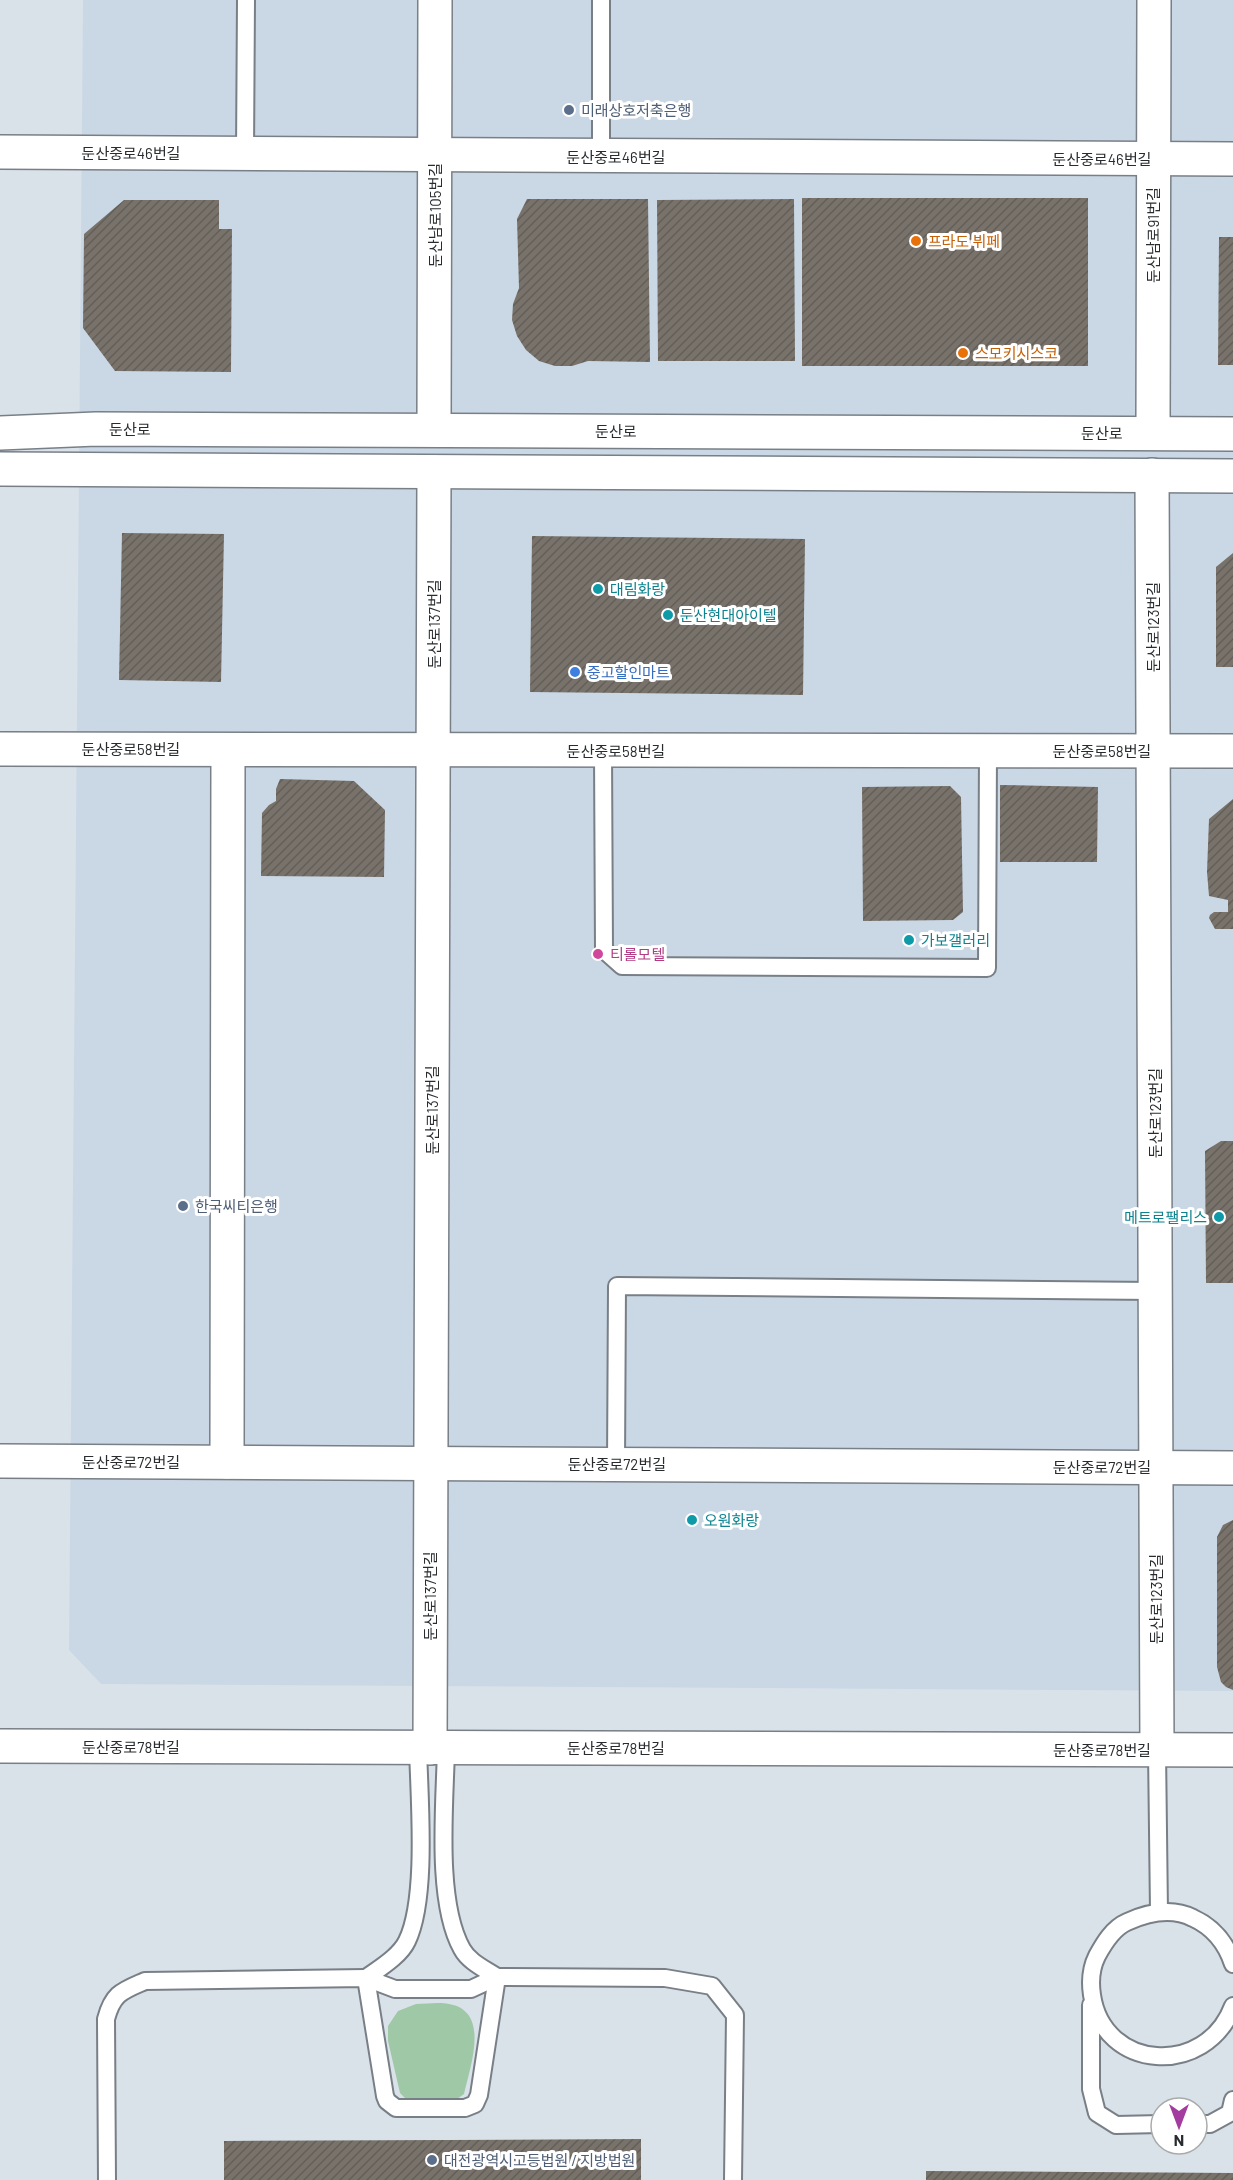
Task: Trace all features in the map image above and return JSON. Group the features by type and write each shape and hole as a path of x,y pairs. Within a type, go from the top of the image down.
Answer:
{"street":[{"name":"둔산남로105번길","path":"434,430 435,0"},
{"name":"둔산남로91번길","path":"1152,433 1154,0"},
{"name":"둔산중로46번길","path":"0,152 1233,159"},
{"name":"둔산로","path":"0,433 96,429 1233,434"},
{"path":"0,469 1233,476"},
{"name":"둔산로137번길","path":"431,1747 434,472"},
{"name":"둔산로123번길","path":"1152,475 1157,1750"},
{"name":"둔산중로58번길","path":"0,749 1233,751"},
{"path":"227,1462 228,750"},
{"name":"둔산중로72번길","path":"0,1461 1233,1468"},
{"name":"둔산중로78번길","path":"0,1746 1233,1750"}],"lane":[{"path":"245,153 246,0"},
{"path":"601,0 601,157"},
{"path":"603,751 604,950 622,966 987,968 988,751"},
{"path":"616,1464 617,1286 1155,1291"},
{"path":"431,1747 445,1883 453,1926 462,1950 472,1961 497,1977"},
{"path":"366,1978 389,1961 407,1942 414,1916 420,1876 431,1747"},
{"path":"1157,1750 1159,1912"},
{"path":"1149,2124 1116,2125 1097,2113 1091,2089 1090,1984 1095,1961 1105,1941 1122,1924 1143,1914 1166,1912 1191,1917 1212,1930 1228,1949 1233,1964"},
{"path":"366,1978 387,2101 396,2108 465,2108 475,2104 479,2095 497,1977"},
{"path":"107,2180 106,2019 110,2004 123,1991 145,1981 366,1978 395,1989 471,1989 497,1977 665,1978 712,1986 735,2015 733,2180"},
{"path":"1090,1984 1094,2007 1104,2027 1121,2043 1142,2054 1164,2058 1189,2053 1211,2041 1227,2021 1233,2006"},
{"path":"1209,2124 1230,2113 1233,2100"}],"shaded area":[{"path":"83,0 1233,0 1233,1691 101,1684 69,1650"}],"green space":[{"path":"416,2004 449,2004 462,2009 470,2017 474,2028 473,2056 464,2094 457,2099 406,2099 400,2093 388,2041 388,2026 398,2011"}],"building":[{"path":"802,198 1088,198 1088,366 802,366"},
{"path":"527,199 648,199 650,362 588,361 572,366 555,366 539,361 526,350 517,336 512,320 513,304 519,288 517,219"},
{"path":"794,199 795,361 658,361 657,200"},
{"path":"124,200 219,200 219,229 232,229 231,372 115,371 83,328 84,234"},
{"path":"1219,237 1233,237 1233,365 1218,365"},
{"path":"122,533 224,534 221,682 119,680"},
{"name":"둔산현대아이텔","path":"532,536 805,539 803,695 530,692"},
{"path":"1233,553 1233,667 1216,667 1216,567"},
{"path":"280,779 354,781 385,810 384,877 261,876 262,813 276,801 276,789"},
{"path":"1000,785 1098,787 1097,862 1000,862"},
{"path":"950,786 961,797 963,912 953,920 863,921 862,787"},
{"path":"1233,799 1233,929 1215,929 1209,918 1210,915 1214,912 1228,912 1228,900 1209,896 1207,872 1209,819"},
{"name":"메트로팰리스","path":"1221,1141 1233,1141 1233,1283 1206,1283 1205,1151"},
{"path":"1233,1520 1233,1690 1221,1682 1217,1667 1217,1537 1223,1525"},
{"name":"대전광역시고등법원 / 지방법원","path":"641,2139 641,2180 224,2180 224,2141"},
{"path":"926,2171 1233,2173 1233,2180 926,2180"}],"place":[{"name":"미래상호저축은행","path":"569,110"},
{"name":"프라도 뷔페","path":"916,241"},
{"name":"스모키시스코","path":"963,353"},
{"name":"대림화랑","path":"598,589"},
{"name":"둔산현대아이텔","path":"668,615"},
{"name":"중고할인마트","path":"575,672"},
{"name":"가보갤러리","path":"909,940"},
{"name":"티롤모텔","path":"598,954"},
{"name":"한국씨티은행","path":"183,1206"},
{"name":"메트로팰리스","path":"1219,1217"},
{"name":"오원화랑","path":"692,1520"},
{"name":"대전광역시고등법원 / 지방법원","path":"432,2160"}]}
